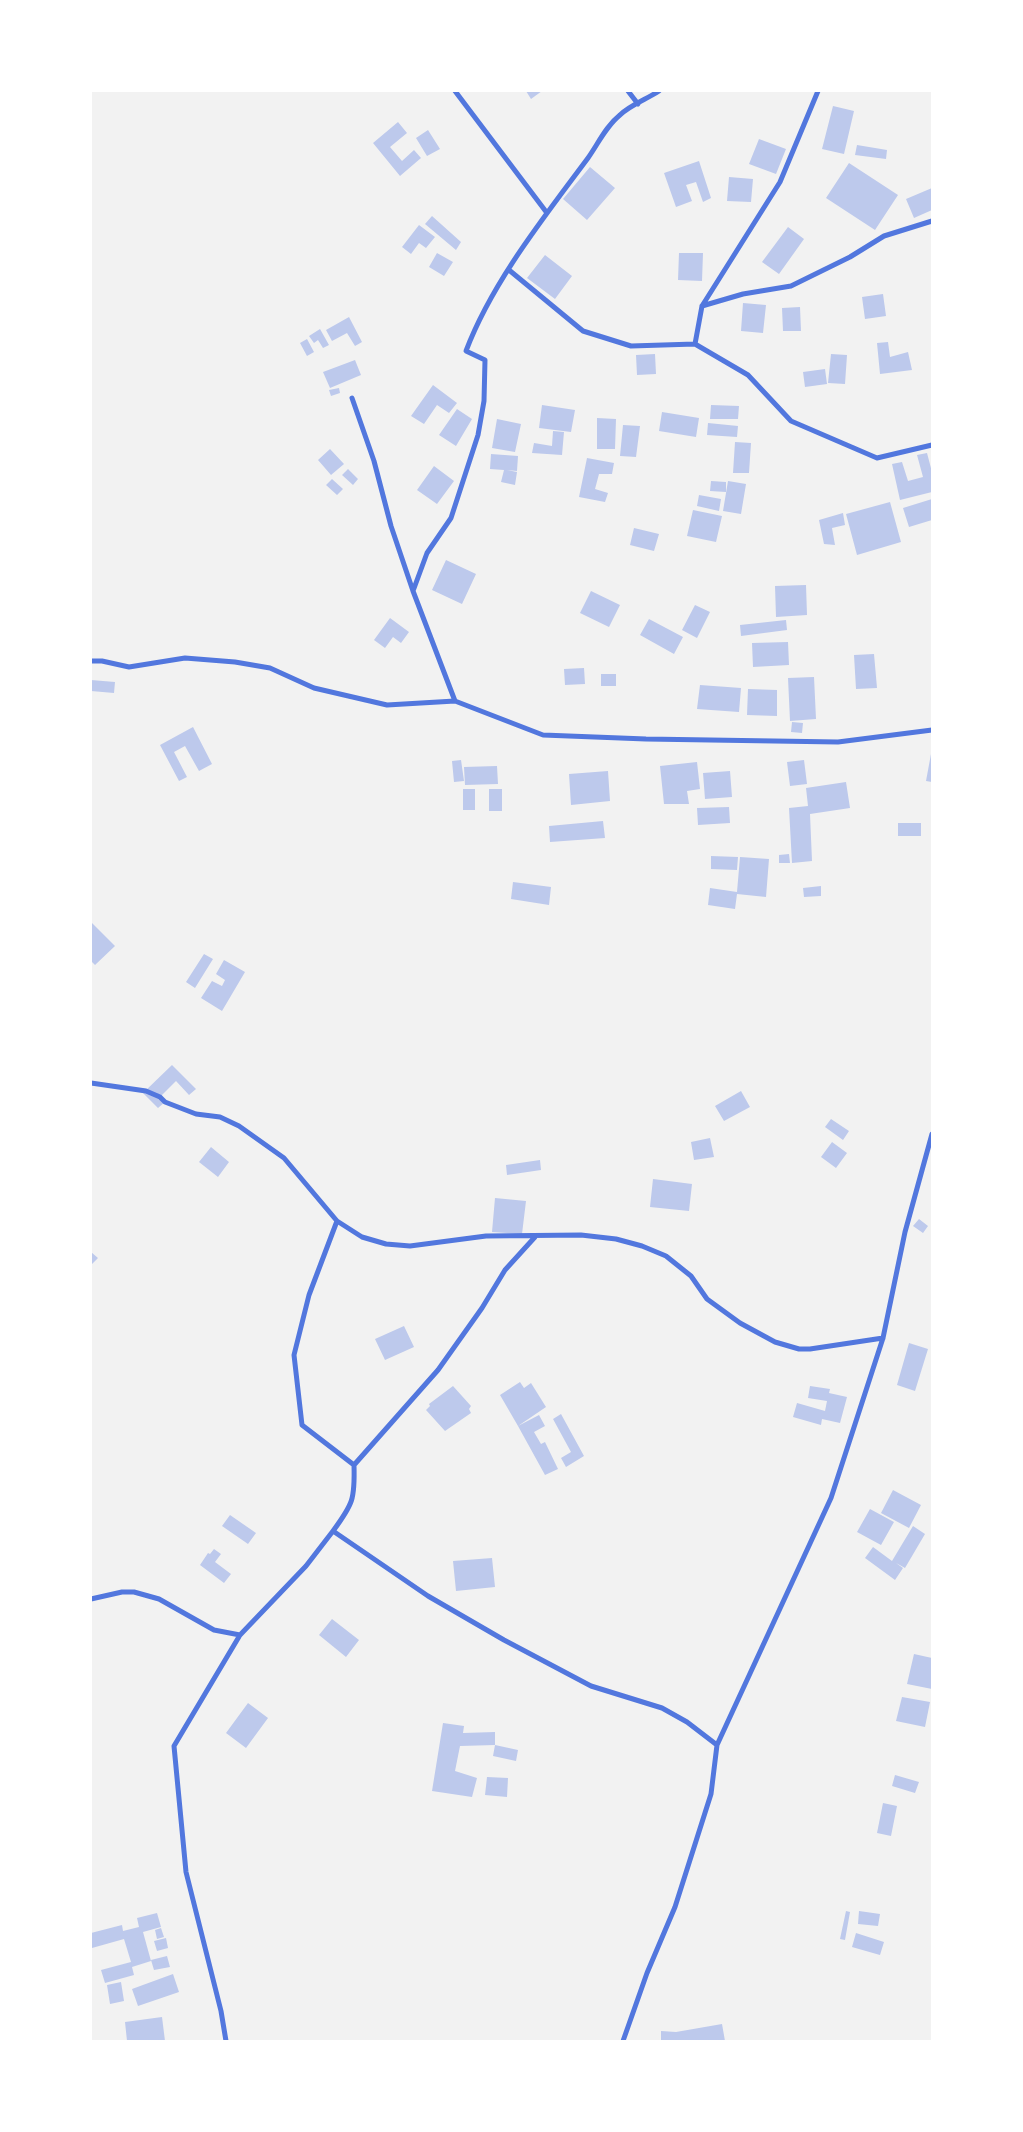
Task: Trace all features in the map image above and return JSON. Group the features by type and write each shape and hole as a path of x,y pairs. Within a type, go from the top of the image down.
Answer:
{"street":[{"path":"455,91 547,213"},
{"path":"628,91 638,104"},
{"path":"413,591 427,553 451,518 478,435 484,401 485,360 466,351 474,332 509,270 601,137 620,114 659,91"},
{"path":"695,344 702,306 780,182 818,91"},
{"path":"702,306 743,294 791,286 850,257 884,236 932,221"},
{"path":"509,270 584,331 631,346 695,344 748,375 791,421 876,458 932,445"},
{"path":"352,398 374,461 391,526 413,591 455,701"},
{"path":"91,660 128,668 185,658 234,662 270,668 314,688 387,705 455,701 544,735 646,739 838,742 932,730"},
{"path":"91,1083 146,1091 160,1097 164,1102 196,1114 220,1117 238,1126 284,1158 338,1221 362,1237 386,1244 402,1245 486,1236 535,1237 581,1235 616,1239 666,1256 686,1271 707,1299 719,1309 740,1323 783,1344 810,1349 883,1338"},
{"path":"623,2041 647,1973 675,1907 710,1794 717,1745 831,1498 883,1338 906,1232 932,1134"},
{"path":"338,1221 309,1295 294,1355 302,1425 354,1465"},
{"path":"226,2041 221,2011 186,1872 174,1746 240,1635 306,1566 351,1506 355,1491 354,1465 432,1376 482,1308 505,1270 535,1237"},
{"path":"333,1531 428,1596 504,1640 591,1686 662,1708 687,1722 717,1745"},
{"path":"91,1599 122,1592 134,1592 159,1600 214,1630 240,1635"}],"building":[{"path":"526,91 542,91 531,99"},
{"path":"833,106 854,111 844,154 822,149"},
{"path":"398,122 407,133 390,147 402,161 414,150 421,158 400,176 373,143"},
{"path":"428,130 440,149 427,156 416,138"},
{"path":"759,139 786,149 776,174 749,164"},
{"path":"857,145 887,150 886,159 855,155"},
{"path":"699,161 711,198 703,202 696,182 686,185 692,201 676,207 664,173"},
{"path":"849,163 898,195 875,230 826,198"},
{"path":"590,167 615,188 587,220 563,199"},
{"path":"729,177 753,179 751,202 727,201"},
{"path":"932,188 932,210 914,218 906,199"},
{"path":"432,216 461,242 456,250 425,224"},
{"path":"419,225 435,237 426,248 419,243 411,254 402,247"},
{"path":"788,227 804,239 779,274 762,262"},
{"path":"437,253 453,262 444,276 429,267"},
{"path":"679,253 703,253 702,281 678,280"},
{"path":"545,255 572,276 555,299 527,278"},
{"path":"883,294 886,316 865,319 862,297"},
{"path":"743,303 766,305 763,333 741,331"},
{"path":"800,307 801,331 783,331 782,308"},
{"path":"349,317 362,342 355,346 347,333 332,341 326,330"},
{"path":"320,329 329,345 323,348 318,340 314,343 309,336"},
{"path":"307,339 314,352 307,356 300,343"},
{"path":"888,342 890,357 908,352 912,370 880,374 877,343"},
{"path":"655,354 656,374 637,375 636,355"},
{"path":"831,354 847,355 845,384 828,383"},
{"path":"355,360 361,375 330,388 323,372"},
{"path":"825,369 827,384 805,387 803,372"},
{"path":"433,385 457,403 449,413 437,405 424,424 411,416"},
{"path":"339,388 340,393 331,396 329,390"},
{"path":"542,405 575,410 571,432 539,428"},
{"path":"711,405 739,406 738,419 710,419"},
{"path":"457,409 472,419 456,446 439,435"},
{"path":"662,412 699,418 696,437 659,431"},
{"path":"597,418 616,419 615,449 597,449"},
{"path":"497,419 521,424 515,452 492,448"},
{"path":"708,423 738,426 737,437 707,435"},
{"path":"623,425 640,426 636,457 620,456"},
{"path":"553,431 564,432 562,455 532,453 534,443 552,446"},
{"path":"735,442 751,443 749,473 733,473"},
{"path":"330,449 344,464 331,475 318,460"},
{"path":"927,453 932,472 932,492 900,500 892,464 902,462 908,481 923,477 917,455"},
{"path":"491,454 518,456 517,471 507,470 517,472 515,485 501,482 504,470 490,469"},
{"path":"587,458 614,463 612,474 599,474 595,489 608,493 605,502 579,497"},
{"path":"434,466 454,481 437,504 417,490"},
{"path":"348,469 358,479 353,485 342,475"},
{"path":"332,479 343,489 337,495 326,485"},
{"path":"711,481 726,482 726,492 710,491"},
{"path":"728,481 746,484 741,514 723,511"},
{"path":"699,495 721,499 719,511 697,506"},
{"path":"932,499 932,520 909,527 903,508"},
{"path":"890,502 901,542 857,555 846,514"},
{"path":"693,510 722,516 716,542 687,536"},
{"path":"843,513 845,525 832,528 835,545 824,544 819,520"},
{"path":"634,528 659,534 654,551 630,545"},
{"path":"446,560 476,574 462,604 432,590"},
{"path":"806,585 807,615 776,617 775,586"},
{"path":"591,591 620,605 609,627 580,613"},
{"path":"695,605 710,612 697,638 682,630"},
{"path":"390,618 409,632 401,643 393,637 385,648 374,640"},
{"path":"649,619 683,637 674,654 640,635"},
{"path":"786,620 787,630 741,636 740,625"},
{"path":"788,642 789,665 753,667 752,643"},
{"path":"874,654 877,688 856,689 854,655"},
{"path":"584,668 585,684 565,685 564,669"},
{"path":"601,674 616,674 616,686 601,686"},
{"path":"814,677 816,719 790,721 788,678"},
{"path":"91,680 115,682 114,693 91,691"},
{"path":"700,685 741,688 739,712 697,709"},
{"path":"748,689 777,690 777,716 747,715"},
{"path":"792,722 803,723 802,733 791,732"},
{"path":"193,727 212,764 199,771 185,746 174,752 187,777 179,781 160,745"},
{"path":"932,754 932,782 926,781"},
{"path":"461,760 464,781 454,782 452,761"},
{"path":"804,760 807,784 790,786 787,762"},
{"path":"697,762 700,789 687,791 689,804 664,804 660,766"},
{"path":"497,766 498,784 465,785 464,767"},
{"path":"608,771 610,801 571,805 569,774"},
{"path":"730,771 732,797 705,799 703,773"},
{"path":"846,782 850,808 810,814 812,861 792,863 789,808 808,806 806,788"},
{"path":"463,789 475,789 475,810 463,810"},
{"path":"489,789 502,789 502,811 489,811"},
{"path":"729,807 730,823 698,825 697,808"},
{"path":"603,821 605,838 550,842 549,826"},
{"path":"898,823 921,823 921,836 898,836"},
{"path":"789,854 790,863 779,863 779,855"},
{"path":"711,856 738,857 737,870 711,869"},
{"path":"740,857 769,859 766,897 737,894 735,909 708,905 710,888 737,892"},
{"path":"513,882 551,887 549,905 511,899"},
{"path":"821,886 821,896 804,897 803,888"},
{"path":"91,922 115,946 95,965 91,961"},
{"path":"204,954 213,959 195,988 186,982"},
{"path":"224,960 245,972 222,1011 201,998 212,981 222,986 225,980 216,974"},
{"path":"172,1065 196,1089 189,1095 176,1081 160,1097 165,1102 158,1108 143,1093"},
{"path":"741,1091 750,1107 724,1121 715,1106"},
{"path":"831,1119 849,1131 843,1140 825,1127"},
{"path":"710,1138 714,1157 694,1160 691,1142"},
{"path":"832,1142 847,1153 836,1168 821,1157"},
{"path":"211,1147 229,1162 218,1177 199,1162"},
{"path":"540,1160 541,1170 507,1175 506,1165"},
{"path":"653,1179 692,1184 689,1211 650,1207"},
{"path":"495,1198 526,1201 522,1234 492,1232"},
{"path":"919,1219 928,1226 923,1233 913,1226"},
{"path":"91,1252 98,1258 91,1265"},
{"path":"404,1326 414,1347 385,1360 375,1339"},
{"path":"909,1343 928,1349 915,1391 897,1385"},
{"path":"520,1382 524,1388 531,1383 546,1407 518,1426 500,1395"},
{"path":"453,1386 471,1406 469,1409 471,1413 445,1431 426,1410 430,1406 429,1404"},
{"path":"810,1386 830,1389 829,1393 847,1397 840,1423 822,1419 821,1425 793,1417 797,1403 825,1411 827,1401 808,1398"},
{"path":"561,1414 584,1456 566,1467 561,1458 571,1452 553,1419"},
{"path":"539,1415 545,1426 534,1432 541,1444 545,1442 558,1469 545,1475 518,1426"},
{"path":"893,1490 921,1505 909,1528 881,1513"},
{"path":"870,1509 894,1522 881,1545 857,1532"},
{"path":"230,1515 256,1533 248,1544 222,1526"},
{"path":"913,1526 925,1534 905,1568 896,1563 903,1568 895,1580 865,1558 873,1547 892,1561"},
{"path":"214,1549 221,1554 215,1562 231,1574 224,1583 200,1565 208,1553 210,1554"},
{"path":"492,1558 495,1587 456,1591 453,1561"},
{"path":"332,1619 359,1640 346,1657 319,1635"},
{"path":"914,1654 932,1658 932,1689 907,1684"},
{"path":"902,1697 930,1702 925,1727 896,1721"},
{"path":"248,1703 268,1718 246,1748 226,1733"},
{"path":"443,1723 464,1726 463,1733 495,1732 495,1745 460,1746 455,1771 477,1778 472,1797 432,1791"},
{"path":"495,1745 518,1750 516,1761 493,1756"},
{"path":"895,1775 919,1782 915,1793 892,1786"},
{"path":"487,1777 508,1778 507,1797 485,1795"},
{"path":"883,1803 897,1806 891,1836 877,1833"},
{"path":"846,1911 850,1912 845,1940 840,1939"},
{"path":"859,1911 880,1914 878,1926 858,1924"},
{"path":"157,1913 161,1927 143,1932 151,1961 132,1967 134,1975 105,1983 101,1970 131,1962 124,1939 92,1948 91,1933 122,1925 123,1931 139,1927 137,1918"},
{"path":"161,1928 164,1937 157,1939 155,1930"},
{"path":"856,1933 884,1942 880,1955 852,1947"},
{"path":"166,1938 168,1948 157,1951 154,1941"},
{"path":"167,1956 170,1967 154,1970 151,1960"},
{"path":"173,1974 179,1992 138,2006 132,1989"},
{"path":"121,1982 124,2001 110,2004 107,1985"},
{"path":"162,2017 165,2041 127,2041 125,2022"},
{"path":"722,2024 725,2041 661,2041 661,2031 676,2032"}]}
